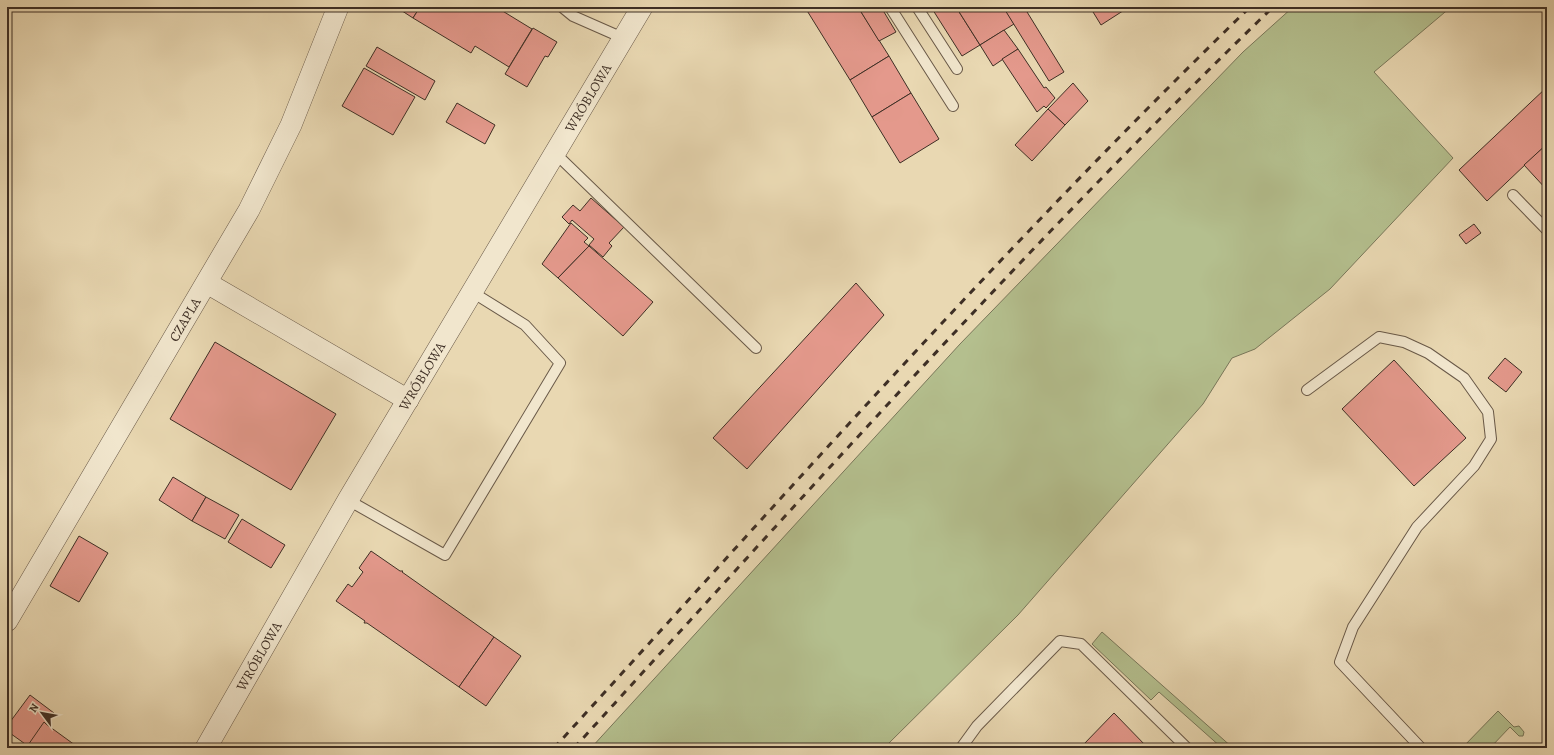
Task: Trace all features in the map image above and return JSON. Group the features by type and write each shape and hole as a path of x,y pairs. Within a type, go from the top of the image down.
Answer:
{"street":[{"name":"CZAPLA","path":"7,621 249,210 291,125 338,7"},
{"name":"WRÓBLOWA","path":"206,748 348,500 642,7"},
{"path":"207,283 408,400"}],"lane":[{"path":"562,7 573,16 623,38"},
{"path":"890,7 953,106"},
{"path":"917,7 957,69"},
{"path":"555,153 756,348"},
{"path":"1513,195 1547,230"},
{"path":"348,500 445,555 560,363 525,325 472,292"},
{"path":"1307,390 1379,337 1404,342 1428,353 1464,378 1488,412 1490,439 1474,466 1417,527 1353,627 1340,662 1420,748"},
{"path":"961,748 976,726 1060,640 1081,644 1187,748"}],"green space":[{"path":"1293,7 1451,7 1374,72 1453,158 1330,289 1255,349 1232,358 1203,404 1018,615 884,748 591,748 960,344 1243,52"},
{"path":"1102,632 1233,748 1222,748 1159,692 1151,700 1092,644"},
{"path":"1498,711 1514,727 1519,726 1524,732 1523,736 1519,736 1510,727 1490,748 1462,748"}],"building":[{"path":"396,7 420,7 413,18"},
{"path":"420,7 496,7 532,29 509,67 475,46 471,53 413,18"},
{"path":"808,7 858,7 889,56 850,80 806,9"},
{"path":"858,7 881,7 896,32 879,41"},
{"path":"931,7 956,7 980,45 962,56"},
{"path":"956,7 1004,7 1014,24 980,45"},
{"path":"1009,7 1024,7 1064,72 1049,81 1005,10"},
{"path":"1090,7 1129,7 1101,25"},
{"path":"533,28 557,42 548,57 545,56 527,87 505,74"},
{"path":"1004,30 1018,49 993,66 980,45"},
{"path":"377,47 435,81 425,100 366,66"},
{"path":"1018,49 1044,88 1046,87 1055,98 1046,108 1044,106 1037,112 1002,59"},
{"path":"889,56 911,93 872,117 850,80"},
{"path":"364,68 415,97 393,135 342,106"},
{"path":"1073,83 1088,101 1065,125 1048,109"},
{"path":"1547,87 1547,144 1487,201 1459,170"},
{"path":"911,93 939,139 900,163 872,117"},
{"path":"457,103 495,125 485,144 446,122"},
{"path":"1048,109 1065,125 1032,161 1015,145"},
{"path":"1547,144 1547,190 1524,165"},
{"path":"591,198 624,227 609,243 612,246 603,257 589,245 594,239 572,220 569,224 562,217 573,205 580,211"},
{"path":"571,223 588,238 584,242 589,246 558,278 542,264"},
{"path":"1474,224 1481,233 1466,244 1459,235"},
{"path":"589,246 653,302 623,336 558,278"},
{"path":"856,283 884,315 747,469 713,438"},
{"path":"215,342 336,414 291,490 170,419"},
{"path":"1505,358 1522,372 1506,392 1488,378"},
{"path":"1394,360 1466,438 1414,486 1342,409"},
{"path":"173,477 206,497 192,521 159,500"},
{"path":"206,497 239,515 225,539 192,521"},
{"path":"242,519 285,545 271,568 228,542"},
{"path":"79,536 108,553 79,602 50,586"},
{"path":"371,551 400,571 403,571 402,572 494,637 459,687 367,623 364,623 365,621 336,601 348,584 352,587 363,572 359,568"},
{"path":"494,637 521,656 486,706 459,687"},
{"path":"30,695 54,713 28,746 7,731 7,726"},
{"path":"1114,713 1148,748 1086,748 1083,745"},
{"path":"44,722 46,724 79,748 26,748"}],"railway":[{"path":"554,748 810,466 983,279 1160,96 1250,7"},
{"path":"574,748 831,465 1005,279 1182,96 1273,7"}]}
